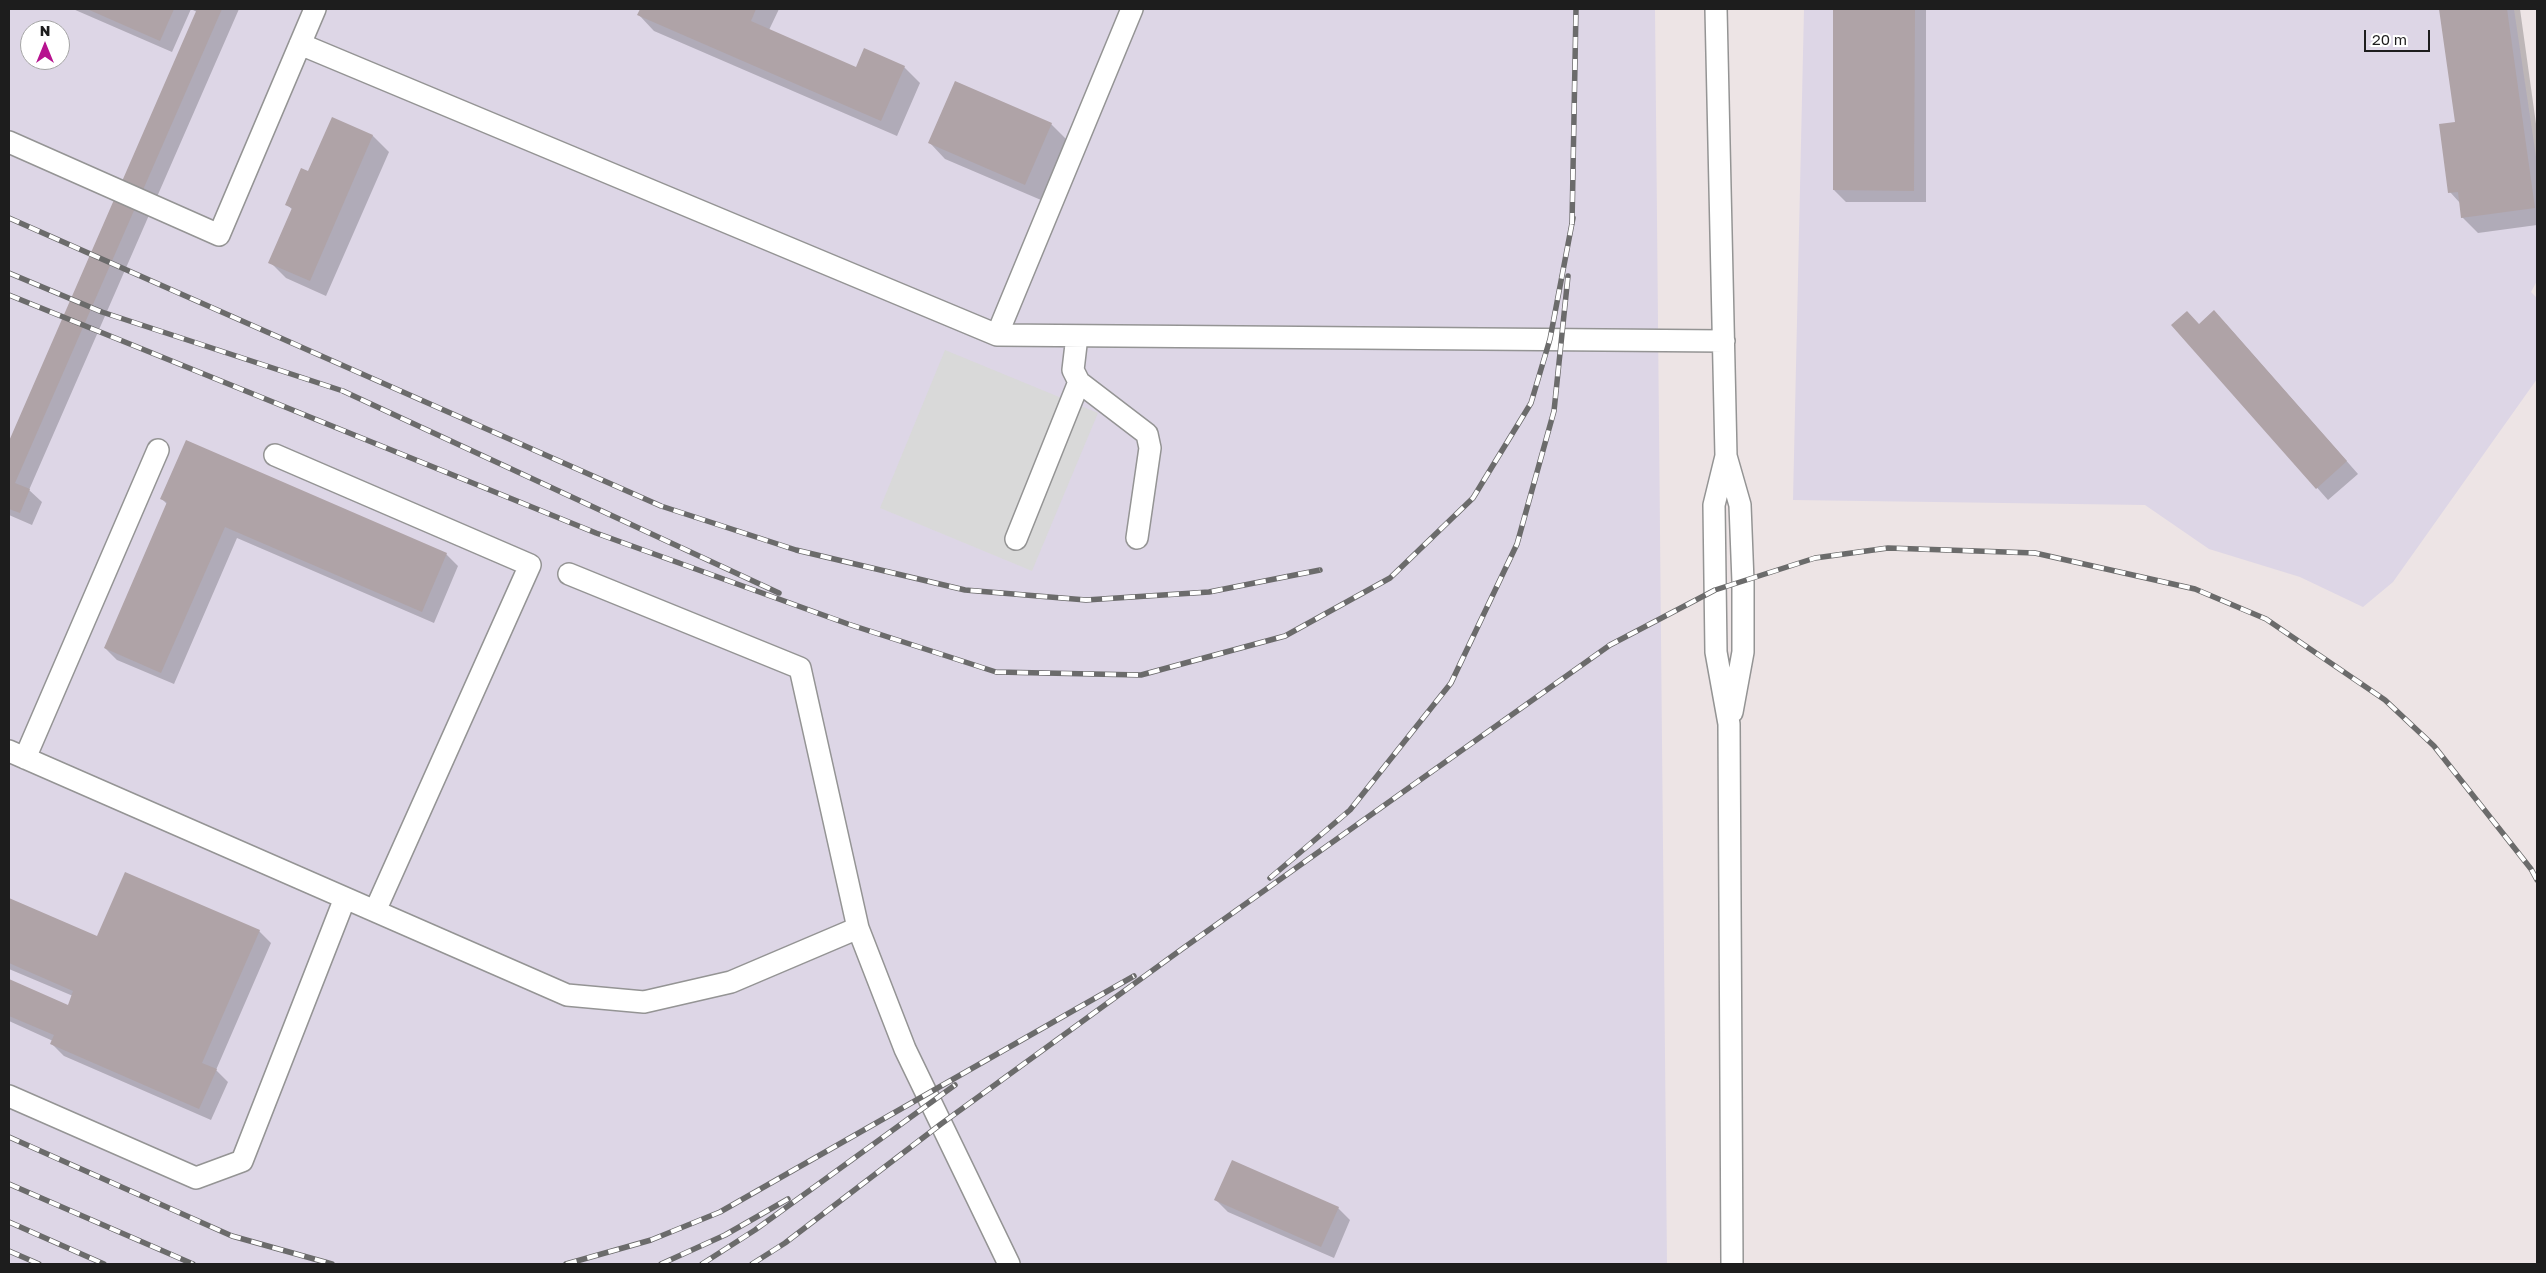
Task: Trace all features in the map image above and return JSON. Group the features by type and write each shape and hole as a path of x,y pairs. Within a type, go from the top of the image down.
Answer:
{"street":[{"path":"9,142 219,235 315,9"},
{"path":"997,335 1132,9"},
{"path":"1716,9 1726,456 1740,505 1743,591 1743,652 1729,724 1732,1264"},
{"path":"300,44 997,335 1724,340"},
{"path":"1077,336 1073,370 1079,382 1147,434 1150,448 1137,538"},
{"path":"1016,539 1079,382"},
{"path":"158,450 17,755 567,995 644,1002 731,982 858,928"},
{"path":"275,455 530,565 375,911"},
{"path":"569,574 800,668 858,928 904,1048 1008,1264"},
{"path":"9,1096 196,1178 242,1161 345,898"}],"shaded area":[{"path":"9,9 1655,9 1667,1264 9,1264"},
{"path":"1804,9 2514,9 2537,163 2537,281 2531,292 2537,298 2537,379 2393,582 2363,607 2300,577 2209,549 2145,505 1793,500"},
{"path":"945,350 1098,413 1032,571 880,508"}],"building":[{"path":"87,9 174,9 160,41"},
{"path":"197,9 222,9 15,483 30,489 20,513 9,509 9,441"},
{"path":"640,9 756,9 751,21 856,67 864,48 905,66 881,121 637,15"},
{"path":"1833,9 1915,9 1914,191 1833,190"},
{"path":"2439,9 2507,9 2535,208 2461,218 2458,192 2448,193 2439,124 2455,122"},
{"path":"955,81 1052,123 1025,185 928,143"},
{"path":"332,117 373,135 310,281 268,263 292,208 285,205 301,168 308,171"},
{"path":"2214,310 2347,461 2316,489 2171,325 2187,311 2199,324"},
{"path":"186,440 447,553 422,612 225,527 161,673 104,648 167,502 160,499"},
{"path":"125,872 260,930 202,1063 217,1069 199,1109 50,1044 54,1035 9,1016 9,979 68,1005 73,991 9,963 9,898 97,936"},
{"path":"1232,1160 1339,1207 1321,1247 1214,1200"}],"railway":[{"path":"1572,224 1576,9"},
{"path":"9,218 661,506 796,550 965,590 1086,600 1209,592 1320,570"},
{"path":"9,295 596,533 848,624 996,672 1141,675 1285,636 1390,578 1473,498 1531,403 1550,339 1573,218"},
{"path":"9,273 102,312 343,391 779,593"},
{"path":"1270,878 1350,810 1451,683 1517,544 1554,411 1568,276"},
{"path":"752,1264 785,1243 941,1124 1182,949 1610,645 1715,590 1815,558 1888,548 2035,553 2195,589 2266,619 2385,700 2434,746 2531,869 2537,880"},
{"path":"566,1264 651,1240 720,1212 1134,976"},
{"path":"702,1264 755,1230 955,1085"},
{"path":"9,1137 232,1236 332,1264"},
{"path":"9,1184 193,1264"},
{"path":"661,1264 725,1235 788,1199"},
{"path":"9,1222 104,1264"},
{"path":"9,1251 39,1264"}]}
